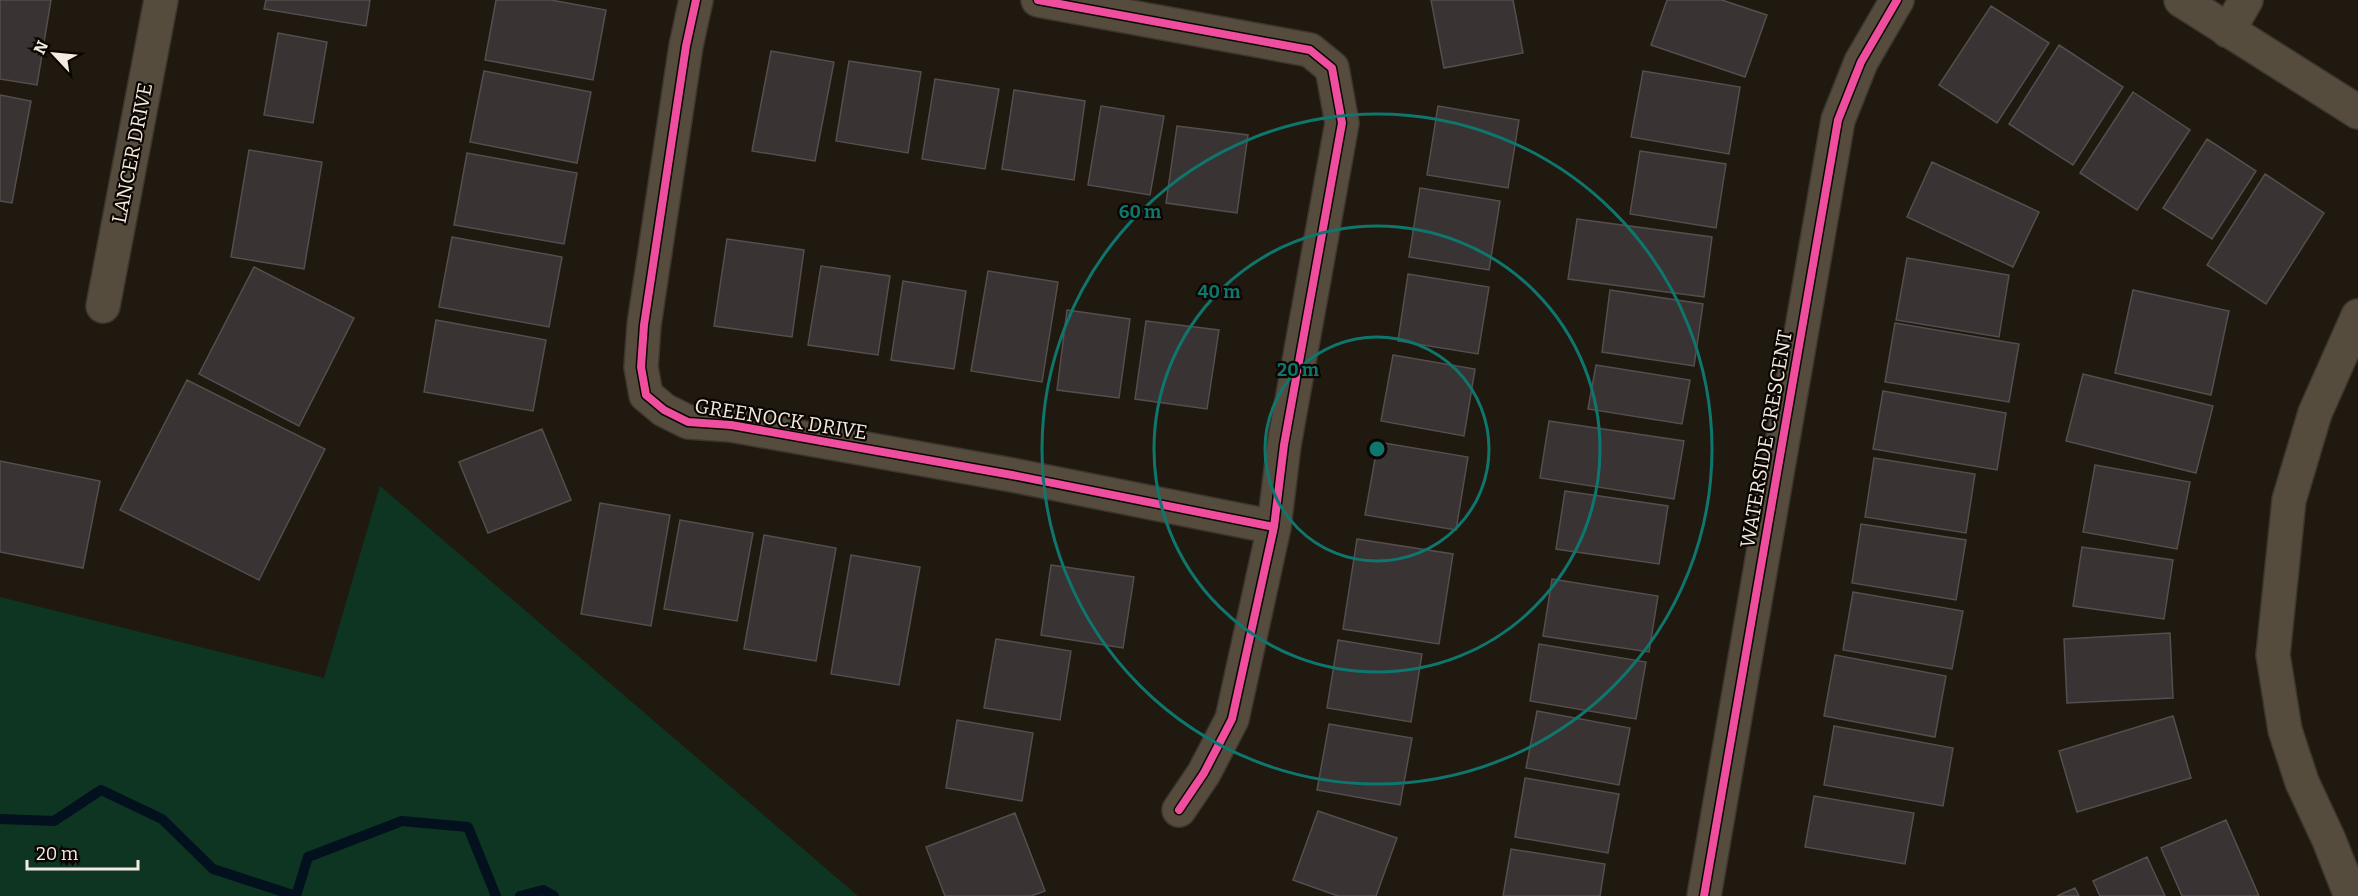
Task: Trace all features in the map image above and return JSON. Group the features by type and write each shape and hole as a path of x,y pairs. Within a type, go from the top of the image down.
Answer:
{"street":[{"name":"LANCER DRIVE","path":"103,306 161,0"},
{"name":"GREENOCK DRIVE","path":"696,0 686,46 644,325 641,367 646,395 664,410 688,423 731,425 1001,473 1274,527"},
{"path":"1038,0 1310,51 1332,68 1342,123 1284,445 1274,527 1232,718 1204,773 1179,810"},
{"name":"WATERSIDE CRESCENT","path":"1704,896 1838,120 1861,62 1897,0"},
{"path":"2181,0 2358,112"},
{"path":"2228,31 2247,0"},
{"path":"2351,896 2329,840 2302,782 2285,730 2273,655 2289,500 2314,413 2358,316"}],"green space":[{"path":"380,486 858,896 0,896 0,597 324,678"}],"building":[{"path":"0,0 51,0 37,85 0,79"},
{"path":"266,0 370,0 366,26 264,9"},
{"path":"496,0 551,0 606,10 593,80 485,60"},
{"path":"1431,0 1513,0 1523,53 1444,68"},
{"path":"1667,0 1722,0 1767,15 1745,77 1651,45"},
{"path":"1991,6 2049,43 1997,123 1939,85"},
{"path":"278,33 327,42 313,123 264,115"},
{"path":"2059,45 2123,87 2073,165 2009,124"},
{"path":"771,51 834,62 815,161 752,151"},
{"path":"849,61 921,72 908,153 836,141"},
{"path":"484,71 591,92 577,163 470,142"},
{"path":"1643,71 1740,87 1729,154 1631,137"},
{"path":"935,79 999,89 985,169 922,159"},
{"path":"1014,90 1085,101 1074,180 1002,169"},
{"path":"2133,92 2190,130 2137,210 2080,173"},
{"path":"0,95 31,101 12,203 0,201"},
{"path":"1101,106 1164,116 1150,195 1088,185"},
{"path":"1438,106 1519,120 1508,188 1427,175"},
{"path":"1177,126 1248,135 1237,213 1166,203"},
{"path":"2207,139 2256,171 2212,239 2163,208"},
{"path":"249,150 322,162 304,269 231,257"},
{"path":"1640,151 1726,164 1716,228 1630,214"},
{"path":"467,153 577,173 564,244 454,225"},
{"path":"1932,162 2039,212 2013,267 1907,217"},
{"path":"2265,174 2324,213 2266,304 2207,265"},
{"path":"1420,188 1500,201 1489,270 1409,257"},
{"path":"1577,219 1712,237 1704,297 1568,279"},
{"path":"452,237 562,257 549,327 439,307"},
{"path":"727,239 804,250 792,337 714,326"},
{"path":"1907,258 2009,275 1999,337 1896,320"},
{"path":"821,266 890,276 878,355 808,345"},
{"path":"254,267 354,318 299,426 199,374"},
{"path":"988,271 1058,282 1042,382 971,371"},
{"path":"1408,274 1489,287 1478,354 1398,341"},
{"path":"903,281 966,291 954,369 891,360"},
{"path":"1610,290 1703,304 1694,366 1602,352"},
{"path":"2133,290 2229,311 2211,395 2115,373"},
{"path":"1067,310 1130,319 1119,398 1057,390"},
{"path":"436,320 546,340 533,411 424,392"},
{"path":"1146,321 1219,330 1207,409 1135,399"},
{"path":"1895,323 2019,344 2009,402 1885,382"},
{"path":"1393,355 1475,369 1464,436 1381,421"},
{"path":"1596,365 1690,380 1682,424 1588,409"},
{"path":"2083,374 2213,406 2196,473 2066,441"},
{"path":"187,380 325,449 259,580 120,510"},
{"path":"1883,391 2006,413 1997,470 1873,449"},
{"path":"1549,421 1684,441 1674,499 1540,478"},
{"path":"542,429 571,500 488,533 459,462"},
{"path":"1378,442 1468,457 1456,530 1365,515"},
{"path":"1874,458 1975,474 1966,533 1865,517"},
{"path":"0,461 100,481 83,568 0,552"},
{"path":"2095,465 2190,482 2177,549 2083,532"},
{"path":"1565,491 1668,506 1659,564 1556,549"},
{"path":"600,503 670,515 651,626 581,614"},
{"path":"680,520 753,533 737,621 664,609"},
{"path":"1861,524 1966,540 1956,600 1852,583"},
{"path":"764,535 836,548 816,661 744,649"},
{"path":"1357,539 1453,554 1439,644 1343,629"},
{"path":"2082,547 2173,560 2164,619 2073,606"},
{"path":"851,555 920,567 899,685 831,674"},
{"path":"1051,565 1134,577 1123,648 1041,635"},
{"path":"1552,579 1658,596 1649,652 1543,636"},
{"path":"1853,592 1963,611 1952,669 1843,650"},
{"path":"2170,633 2173,698 2067,703 2064,639"},
{"path":"996,639 1071,651 1060,720 984,708"},
{"path":"1338,640 1422,654 1411,722 1327,708"},
{"path":"1539,644 1646,662 1636,719 1530,701"},
{"path":"1835,655 1946,676 1935,737 1824,716"},
{"path":"1537,711 1630,728 1619,785 1526,768"},
{"path":"2173,716 2191,778 2077,812 2059,751"},
{"path":"957,720 1033,733 1022,801 946,788"},
{"path":"1329,724 1412,738 1400,805 1317,790"},
{"path":"1834,726 1953,748 1943,806 1824,785"},
{"path":"1525,778 1619,794 1608,853 1515,837"},
{"path":"1814,796 1914,813 1905,864 1805,847"},
{"path":"1318,811 1397,838 1376,896 1338,896 1293,880"},
{"path":"1015,813 1045,891 1031,896 945,896 926,847"},
{"path":"2226,820 2259,896 2182,896 2161,848"},
{"path":"1511,849 1605,864 1600,896 1503,896"},
{"path":"2147,857 2165,896 2100,896 2093,881"},
{"path":"2075,888 2079,896 2057,896"}],"waterway":[{"path":"0,819 54,821 101,790 162,819 213,869 296,896"},
{"path":"296,896 308,857 402,821 468,827 496,896"},
{"path":"520,896 543,890 554,896"}],"cycle path":[{"path":"696,0 686,46 644,325 641,367 646,395 664,410 688,422 731,425 1012,475 1274,527"},
{"path":"1038,0 1310,50 1332,68 1342,123 1284,445 1274,527 1232,719 1204,773 1179,810"},
{"path":"1704,896 1838,120 1861,62 1897,0"}]}
